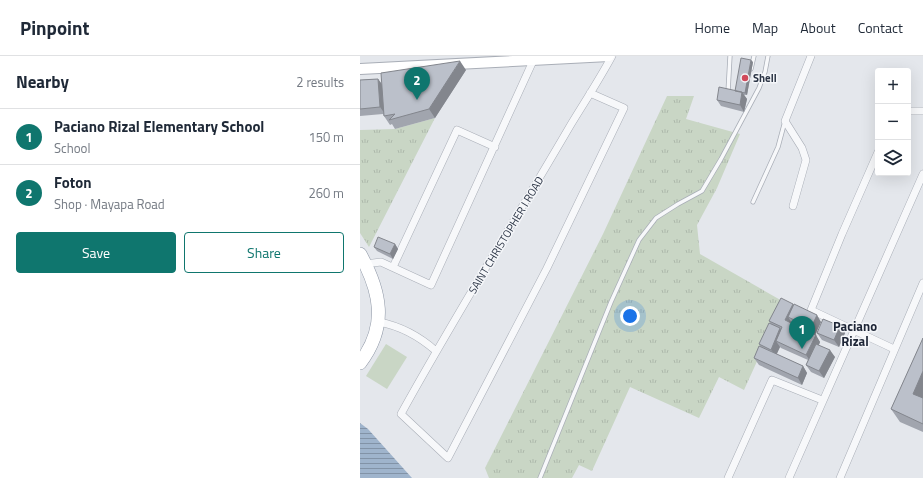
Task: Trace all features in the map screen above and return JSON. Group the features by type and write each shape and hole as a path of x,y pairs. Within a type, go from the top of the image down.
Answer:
{"highway":[{"path":"360,363 372,344 379,322 376,291 361,257"}],"main road":[{"path":"360,69 533,58 609,56"}],"street":[{"name":"SAINT CHRISTOPHER I ROAD","path":"590,93 624,108 547,268 448,458 402,414 436,351 612,56"},
{"path":"793,206 806,160 799,142 785,121 811,56"},
{"path":"361,257 393,267 431,285 495,147 533,58"},
{"path":"911,111 923,111"},
{"path":"393,267 457,130 495,147"},
{"path":"875,159 811,310 894,349"},
{"path":"788,478 923,174"},
{"path":"840,478 923,283"},
{"path":"379,322 392,325 411,333 436,351"},
{"path":"728,478 772,380 822,400"}],"lane":[{"path":"730,56 728,91 730,94"},
{"path":"751,71 754,56"},
{"path":"540,478 611,302 640,240 656,218 702,191 759,88 765,72 768,56"},
{"path":"753,202 778,147 785,121"}],"green space":[{"path":"667,96 694,96 686,119 740,134 717,188 697,225 700,254 784,302 744,390 719,377 699,418 630,387 592,471 579,465 572,478 489,478 485,468 603,234"},
{"path":"435,118 369,247 360,233 360,130 395,129"},
{"path":"386,344 407,357 387,389 366,376"}],"water":[{"path":"360,423 368,429 412,478 360,478"}],"building":[{"name":"Shell","path":"741,58 751,60 745,93 735,91"},
{"path":"460,61 429,109 389,120 395,114 384,116 381,73"},
{"path":"378,79 380,107 360,109 360,80"},
{"path":"719,87 742,92 740,105 717,100"},
{"path":"378,237 395,244 390,254 374,247"},
{"path":"781,298 793,304 785,320 816,335 806,355 776,341 782,327 769,321"},
{"path":"794,304 817,315 811,328 788,317"},
{"path":"823,319 840,326 834,340 817,333"},
{"path":"769,323 780,328 771,350 759,344"},
{"path":"923,338 923,371 913,394 923,398 923,424 891,409"},
{"path":"816,344 830,350 819,371 806,365"},
{"path":"759,346 803,366 798,378 754,358"}],"place":[{"name":"Shell","path":"745,78"},
{"name":"Foton","path":"417,100"},
{"name":"Paciano Rizal Elementary School","path":"802,349"}],"district":[{"name":"Paciano Rizal","path":"855,334"}]}
